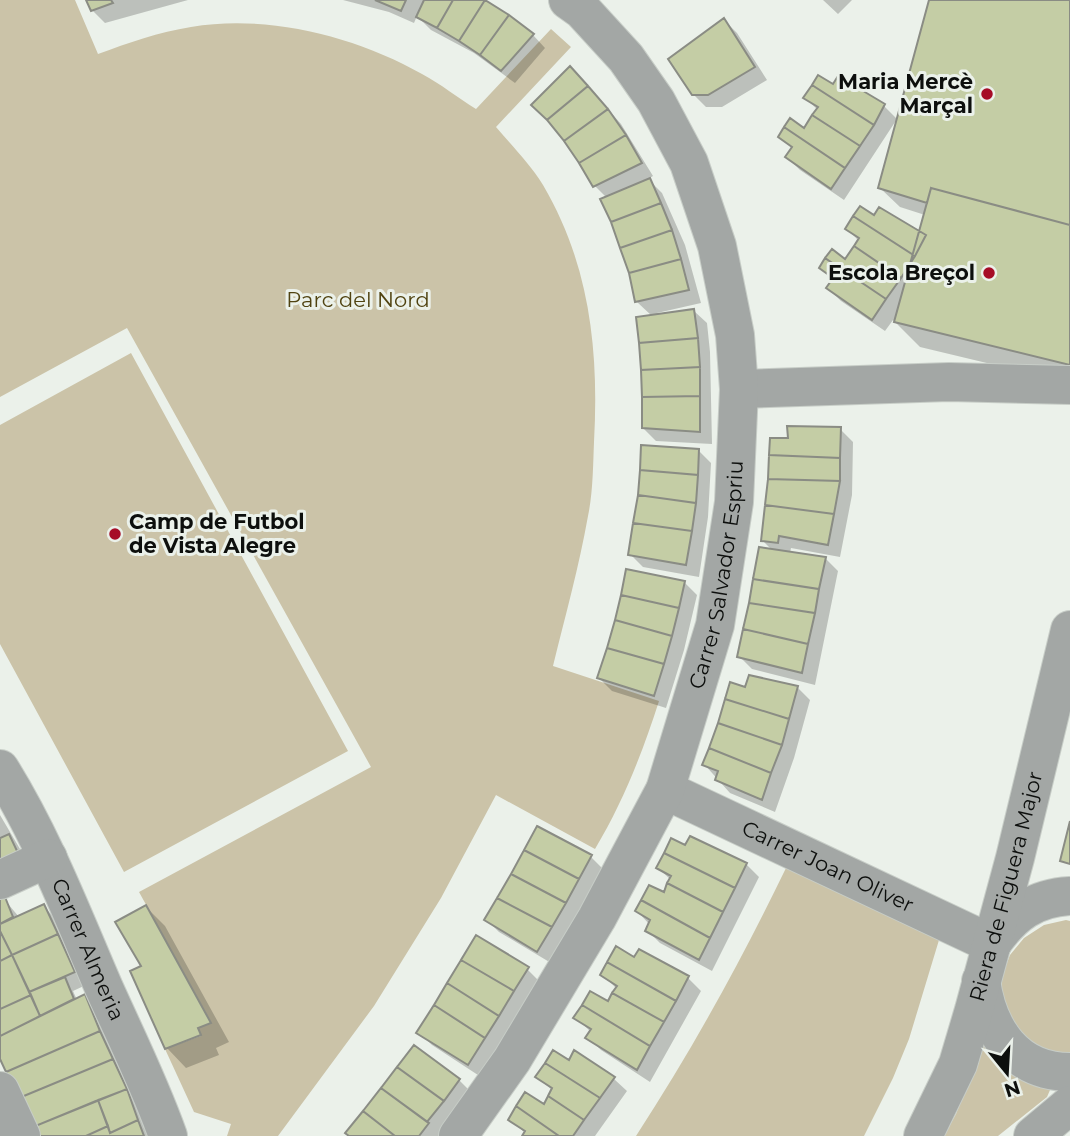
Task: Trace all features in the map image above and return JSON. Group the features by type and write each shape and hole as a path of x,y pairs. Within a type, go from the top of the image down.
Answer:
{"street":[{"name":"Carrer Salvador Espriu","path":"458,1136 512,1060 597,918 665,790 715,625 734,502 739,389 735,335 717,246 689,163 656,101 626,58 581,3"},
{"path":"739,389 950,382 1070,385"},
{"name":"Riera de Figuera Major","path":"923,1136 958,1064 1070,630"},
{"name":"Carrer Almeria","path":"0,769 48,858 155,1099 168,1136"},
{"name":"Carrer Joan Oliver","path":"665,790 986,961"},
{"path":"0,880 48,858"},
{"path":"1070,895 1048,899 1023,910 1007,923 986,961 984,1000 991,1024 1016,1054 1038,1066 1070,1072"},
{"path":"0,1091 21,1136"},
{"path":"1032,1136 1070,1105"}],"green space":[{"name":"Parc del Nord","path":"0,0 75,0 98,54 191,27 250,24 310,31 340,39 396,61 429,78 476,109 551,29 571,47 496,127 538,177 559,215 581,277 592,342 595,408 591,498 553,666 659,701 631,777 595,849 496,795 441,898 374,1006 278,1136 227,1136 231,1124 194,1112 165,1049 201,1036 198,1028 211,1022 139,892 371,767 127,328 0,397"},
{"name":"Camp de Futbol de Vista Alegre","path":"131,353 348,751 124,872 0,644 0,425"},
{"path":"786,868 936,932 939,940 909,1039 864,1136 636,1136 715,1005"},
{"path":"1070,921 1070,1057 1063,1058 1022,1039 1002,999 1002,976 1010,955 1024,938 1044,925"},
{"path":"983,1046 991,1046 1048,1083 1050,1090 1047,1097 998,1136 944,1136 956,1114"}],"building":[{"path":"86,0 111,0 113,3 91,11"},
{"path":"375,0 406,0 401,11"},
{"path":"424,0 453,0 437,28 416,17"},
{"path":"453,0 485,0 459,41 437,28"},
{"path":"485,0 509,15 480,55 459,41"},
{"name":"Maria Mercè Marçal","path":"929,0 1070,0 1070,225 931,188 927,203 878,188"},
{"path":"509,15 534,34 501,71 480,55"},
{"path":"724,18 755,67 708,95 692,95 668,59"},
{"path":"570,66 588,86 547,120 531,105"},
{"path":"818,75 833,84 838,76 885,104 874,125 812,85"},
{"path":"812,85 874,125 860,146 812,115 818,107 803,98"},
{"path":"588,86 608,109 564,141 547,120"},
{"path":"608,109 626,135 579,163 564,141"},
{"path":"812,115 860,146 845,168 784,127 790,118 804,128"},
{"path":"784,127 845,168 831,189 785,157 792,147 778,137"},
{"path":"626,135 642,163 593,187 579,163"},
{"path":"650,178 661,203 611,222 600,199"},
{"name":"Escola Breçol","path":"931,188 1070,225 1070,365 894,322"},
{"path":"661,203 672,230 620,248 611,222"},
{"path":"860,206 874,215 879,207 926,235 915,256 853,216"},
{"path":"853,216 915,256 901,278 854,246 859,238 845,229"},
{"path":"672,230 681,259 629,273 620,248"},
{"path":"854,246 901,278 886,299 825,258 832,249 845,259"},
{"path":"825,258 886,299 872,320 826,288 833,278 819,268"},
{"path":"681,259 689,290 635,302 629,273"},
{"path":"694,309 698,338 639,343 636,317"},
{"path":"698,338 700,367 641,370 639,343"},
{"path":"700,367 700,396 642,397 641,370"},
{"path":"700,396 700,432 642,428 642,397"},
{"path":"787,426 841,427 840,458 769,455 770,438 788,438"},
{"path":"641,445 699,449 698,475 640,470"},
{"path":"769,455 840,458 840,481 768,479"},
{"path":"640,470 698,475 696,503 638,495"},
{"path":"768,479 840,481 834,514 765,505"},
{"path":"638,495 696,503 692,531 633,523"},
{"path":"765,505 834,514 828,545 779,536 778,543 761,541"},
{"path":"633,523 692,531 686,565 628,555"},
{"path":"759,547 826,557 819,589 753,579"},
{"path":"626,569 685,581 679,608 621,595"},
{"path":"753,579 819,589 815,613 749,603"},
{"path":"621,595 679,608 672,636 615,620"},
{"path":"749,603 815,613 808,644 743,629"},
{"path":"615,620 672,636 664,664 607,648"},
{"path":"743,629 808,644 802,673 737,657"},
{"path":"607,648 664,664 654,696 597,678"},
{"path":"749,675 798,686 789,719 725,699 730,682 745,687"},
{"path":"725,699 789,719 782,745 718,723"},
{"path":"718,723 782,745 771,773 709,748"},
{"path":"709,748 771,773 762,800 715,780 718,771 702,765"},
{"path":"1070,821 1070,864 1060,861"},
{"path":"537,826 592,855 579,879 524,850"},
{"path":"9,834 18,853 0,862 0,838"},
{"path":"690,836 747,863 735,888 664,853 671,838 685,845"},
{"path":"524,850 579,879 566,903 511,874"},
{"path":"664,853 735,888 723,912 667,883 671,876 656,868"},
{"path":"511,874 566,903 552,927 497,898"},
{"path":"667,883 723,912 710,938 641,900 649,885 664,892"},
{"path":"5,897 13,917 0,924 0,899"},
{"path":"497,898 552,927 537,952 484,920"},
{"path":"641,900 710,938 699,960 645,931 650,920 635,911"},
{"path":"44,904 58,934 12,955 0,931 0,924"},
{"path":"146,905 211,1023 198,1028 201,1035 165,1049 130,971 141,966 115,922"},
{"path":"0,931 12,955 0,961"},
{"path":"58,934 75,972 29,992 12,955"},
{"path":"476,935 529,967 514,991 461,960"},
{"path":"616,946 634,957 639,949 689,976 676,1001 607,962"},
{"path":"12,955 31,995 0,1009 0,961"},
{"path":"461,960 514,991 499,1016 447,983"},
{"path":"607,962 676,1001 664,1022 612,993 617,986 600,975"},
{"path":"65,977 74,999 40,1016 29,992"},
{"path":"447,983 499,1016 485,1038 434,1005"},
{"path":"590,991 608,1001 612,993 664,1022 650,1046 582,1005"},
{"path":"85,994 100,1031 6,1072 0,1059 0,1036"},
{"path":"31,995 40,1016 0,1036 0,1009"},
{"path":"434,1005 485,1038 468,1065 416,1033"},
{"path":"582,1005 650,1046 637,1070 585,1038 591,1029 573,1018"},
{"path":"100,1031 113,1059 19,1098 6,1072"},
{"path":"414,1045 460,1079 444,1101 397,1067"},
{"path":"553,1050 569,1060 574,1050 615,1077 600,1098 545,1063"},
{"path":"113,1059 127,1089 33,1127 19,1098"},
{"path":"545,1063 600,1098 584,1120 548,1096 552,1088 535,1077"},
{"path":"397,1067 444,1101 427,1122 381,1088"},
{"path":"381,1088 429,1123 419,1136 395,1136 363,1111"},
{"path":"127,1089 138,1120 110,1133 98,1100"},
{"path":"525,1092 544,1104 548,1096 584,1120 573,1136 559,1136 516,1106"},
{"path":"98,1100 108,1126 86,1136 37,1136 33,1127"},
{"path":"516,1106 559,1136 522,1136 525,1131 508,1120"},
{"path":"363,1111 395,1136 349,1136 345,1133"},
{"path":"138,1120 144,1136 86,1136 108,1126 110,1133"}],"place":[{"name":"Maria Mercè Marçal","path":"987,94"},
{"name":"Escola Breçol","path":"989,273"},
{"name":"Camp de Futbol de Vista Alegre","path":"115,534"}]}
